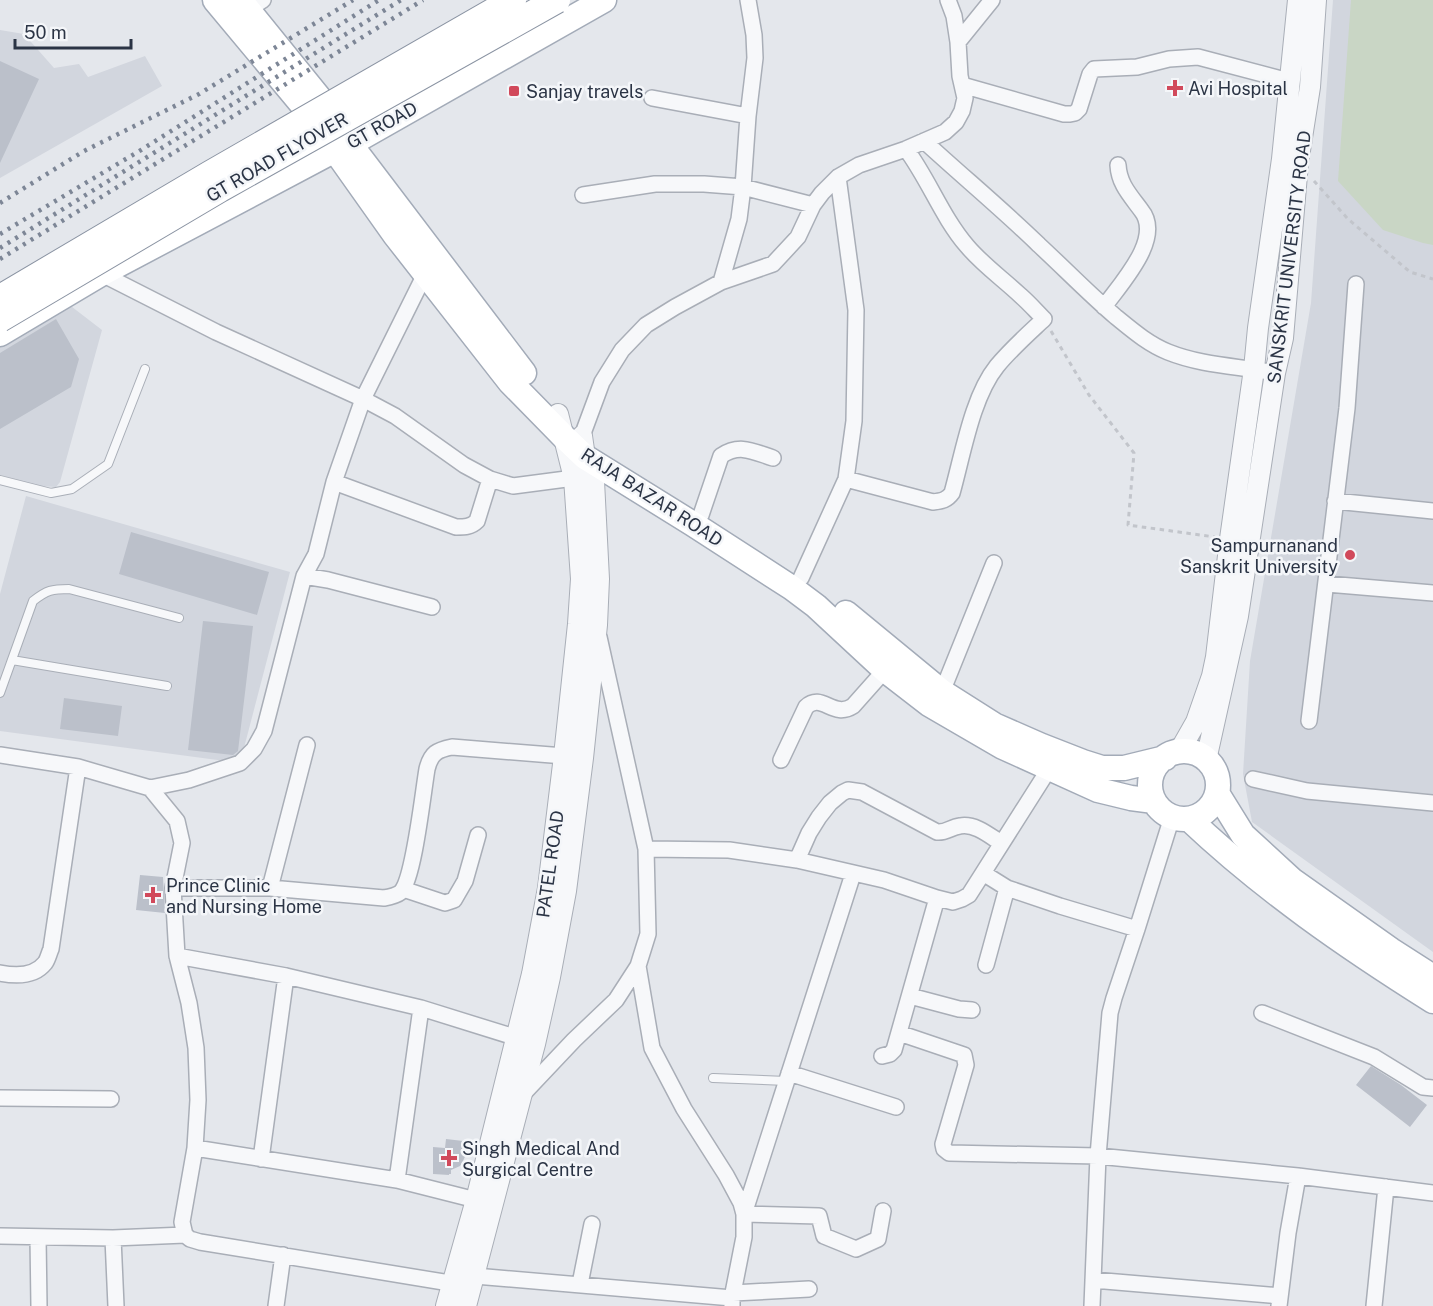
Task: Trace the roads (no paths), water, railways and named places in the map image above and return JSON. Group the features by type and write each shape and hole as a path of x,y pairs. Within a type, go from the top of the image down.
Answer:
{"highway":[{"name":"GT ROAD FLYOVER","path":"0,298 513,0"},
{"name":"GT ROAD FLYOVER","path":"0,319 220,189 557,0"}],"main road":[{"name":"RAJA BAZAR ROAD","path":"215,0 246,7 343,147 558,414 577,444 622,467 750,543 801,578 942,692 994,725 1041,746 1102,768 1124,768 1172,755"},
{"path":"0,289 58,252 142,207 488,0"},
{"name":"GT ROAD","path":"0,334 101,274 343,147 604,0"},
{"name":"RAJA BAZAR ROAD","path":"343,147 395,235 510,382 577,444 693,524 792,588 816,606 885,670 929,704 1003,747 1049,769 1098,790 1154,801"},
{"path":"1181,818 1199,816 1214,803 1217,793 1216,774 1206,760 1198,754 1189,752 1172,755 1156,766 1151,778 1150,790 1154,801 1162,811 1181,818 1221,849 1264,870 1292,880 1433,977"},
{"path":"1217,793 1279,896 1370,961 1433,1001"}],"street":[{"path":"722,282 739,219 755,58 748,0"},
{"path":"577,444 602,382 622,350 646,325 722,282 773,264 798,237 813,205 838,177 859,165 906,149 945,132 956,123 965,98 954,16 948,0"},
{"path":"958,42 992,0"},
{"name":"SANSKRIT UNIVERSITY ROAD","path":"1202,722 1216,657 1282,159 1298,0"},
{"name":"SANSKRIT UNIVERSITY ROAD","path":"1202,722 1238,616 1275,373 1283,338 1298,164 1310,87 1316,0"},
{"path":"962,85 1070,114 1079,109 1090,74 1094,69 1099,68 1137,67 1169,59 1198,57 1289,81"},
{"path":"652,98 748,116"},
{"path":"924,141 1038,243 1104,307 1140,337 1166,351 1190,360 1275,373"},
{"path":"846,479 933,502 949,498 970,424 987,381 998,365 1044,319 1022,296 984,265 967,246 937,202 917,163 906,149"},
{"path":"1104,307 1138,260 1146,244 1149,231 1147,218 1121,182 1118,165"},
{"path":"801,578 846,479 854,421 856,310 838,177"},
{"path":"583,195 655,184 695,184 743,187 813,205"},
{"path":"58,252 216,332 363,399 395,416 464,465 490,480 513,486 574,478 594,481"},
{"path":"0,755 78,766 150,788 189,780 240,763 254,749 264,731 304,576 316,554 334,482 363,399 425,274"},
{"path":"1309,721 1347,408 1356,284"},
{"name":"PATEL ROAD","path":"446,1306 476,1200 532,974 548,888 564,756 581,579 574,478 577,444"},
{"name":"PATEL ROAD","path":"466,1306 535,1044 566,891 583,758 597,625 599,579 594,481 577,444"},
{"path":"701,515 722,456 728,451 743,448 773,458"},
{"path":"334,482 456,527 467,527 474,525 477,521 490,480"},
{"path":"1335,501 1433,511"},
{"path":"942,692 994,562"},
{"path":"304,576 432,607"},
{"path":"1327,584 1433,593"},
{"path":"522,1095 616,1000 638,966 648,934 646,849 597,625"},
{"path":"781,760 810,703 820,703 837,710 847,710 885,670"},
{"path":"1172,755 1202,722"},
{"path":"1202,722 1206,760"},
{"path":"270,888 307,745"},
{"path":"173,888 270,888 384,898 394,896 406,884 415,845 427,769 430,759 439,750 452,747 564,756"},
{"path":"0,973 17,976 34,971 44,964 51,949 78,766"},
{"path":"646,849 729,850 797,860 884,880 953,902 969,896 1049,769"},
{"path":"1253,779 1307,791 1433,803"},
{"path":"150,788 177,821 182,843 173,888 177,956 189,1003 196,1048 198,1101 195,1148 182,1222 185,1235 190,1239 452,1283 473,1281 580,1284 732,1299 809,1289"},
{"path":"797,860 819,817 830,803 848,790 862,792 937,832 943,833 958,826 970,826 1001,843"},
{"path":"1092,1306 1098,1156 1110,1012 1137,929 1181,818"},
{"path":"403,889 445,903 454,900 465,881 478,835"},
{"path":"983,873 1007,888 1137,929"},
{"path":"744,1214 853,874"},
{"path":"986,965 1007,888"},
{"path":"882,1056 894,1050 937,898"},
{"path":"177,956 286,976 422,1008 535,1044"},
{"path":"638,966 652,1048 684,1109 741,1203 744,1214 744,1237 732,1299"},
{"path":"261,1159 286,976"},
{"path":"910,996 959,1009 972,1010"},
{"path":"397,1180 422,1008"},
{"path":"1262,1013 1374,1057 1423,1087 1433,1088"},
{"path":"899,1033 964,1055 966,1065 943,1144 944,1149 949,1152 1098,1156 1433,1192"},
{"path":"788,1077 896,1107"},
{"path":"0,1098 111,1099"},
{"path":"195,1148 397,1180 476,1200"},
{"path":"1093,1280 1280,1301 1298,1176"},
{"path":"1374,1306 1386,1187"},
{"path":"744,1214 819,1216 824,1236 856,1249 878,1239 883,1211"},
{"path":"580,1284 591,1224"},
{"path":"0,1236 113,1238 185,1235"},
{"path":"38,1237 39,1306"},
{"path":"113,1238 116,1306"},
{"path":"276,1306 283,1255"}],"lane":[{"path":"0,480 51,493 72,489 108,464 146,369"},
{"path":"0,693 33,601 44,592 69,589 179,618"},
{"path":"12,660 167,686"},
{"path":"713,1078 788,1077"}],"railway":[{"path":"0,203 84,151 199,94 353,0"},
{"path":"0,234 141,150 379,0"},
{"path":"0,248 401,0"},
{"path":"0,259 423,0"}],"place":[{"name":"Avi Hospital","path":"1175,88"},
{"name":"Sanjay travels","path":"514,91"},
{"name":"Sampurnanand Sanskrit University","path":"1350,555"},
{"name":"Prince Clinic and Nursing Home","path":"153,895"},
{"name":"Singh Medical And Surgical Centre","path":"449,1158"}]}
